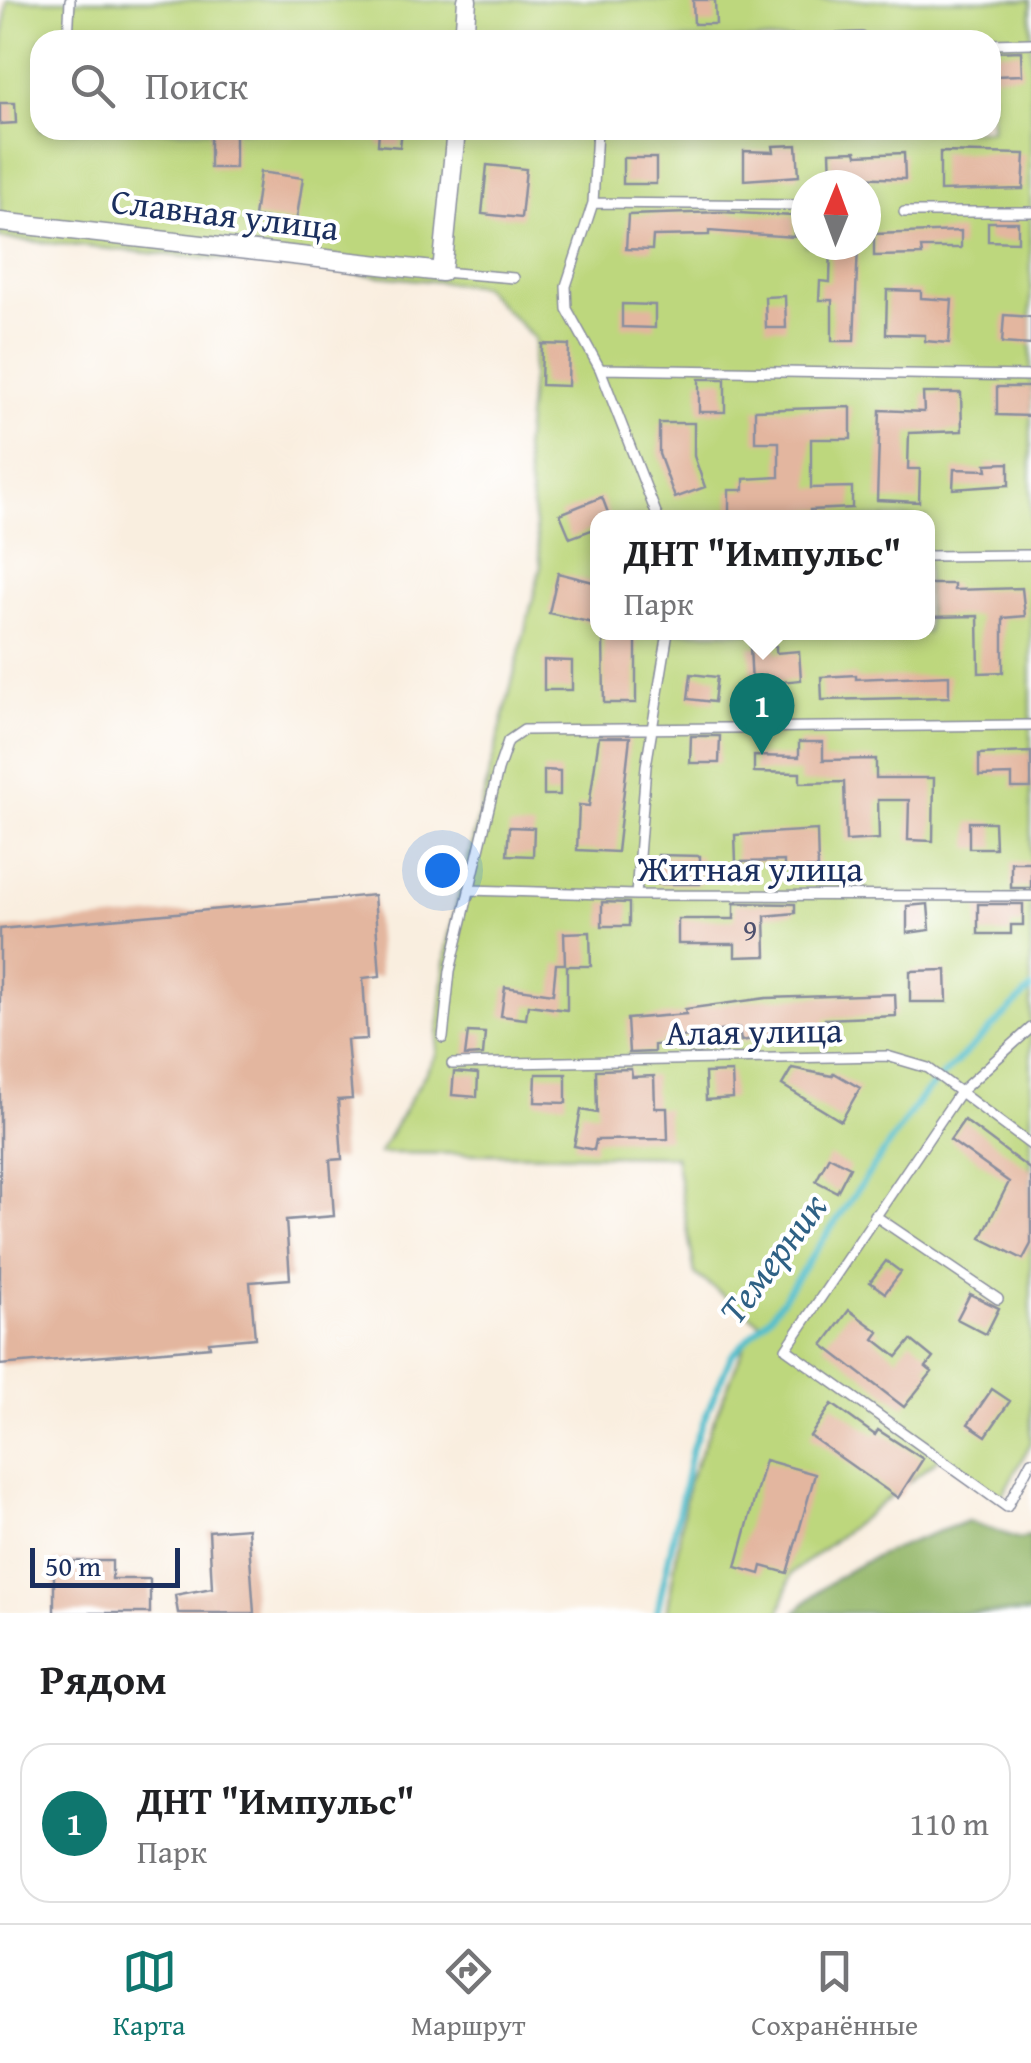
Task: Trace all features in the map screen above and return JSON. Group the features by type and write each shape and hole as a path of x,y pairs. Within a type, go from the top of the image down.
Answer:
{"street":[{"path":"465,30 468,0"},
{"path":"442,272 455,140"},
{"name":"Славная улица","path":"0,222 442,272"}],"lane":[{"path":"68,30 70,0"},
{"path":"1001,44 1031,43"},
{"path":"596,140 593,203 566,286 567,309 600,369 655,510"},
{"path":"593,203 791,205"},
{"path":"904,212 1031,212"},
{"path":"442,272 514,278"},
{"path":"600,369 1031,376"},
{"path":"935,556 1031,555"},
{"path":"636,895 667,640"},
{"path":"443,1038 450,971 498,770 508,741 524,730 1031,726"},
{"name":"Житная улица","path":"469,890 636,895 1031,896"},
{"path":"1031,1028 960,1092 786,1349 1007,1507 1031,1461"},
{"name":"Алая улица","path":"452,1064 887,1056 928,1068 1031,1144"},
{"path":"874,1215 998,1298"}],"green space":[{"path":"7,0 1031,0 1031,1443 1000,1499 941,1457 791,1574 780,1613 667,1613 688,1483 745,1344 762,1324 695,1274 675,1156 379,1153 436,1055 447,944 541,566 524,449 535,339 481,286 0,238 0,73"},
{"path":"968,1521 1020,1539 1031,1535 1031,1613 795,1613 854,1568"}],"building":[{"path":"693,0 715,0 716,24 694,24"},
{"path":"1021,51 1022,75 1001,76 1001,52"},
{"path":"0,103 15,103 16,123 0,124"},
{"path":"210,140 235,140 235,168 210,168"},
{"path":"378,140 401,140 400,147 378,145"},
{"path":"797,145 799,170 791,170 791,177 744,180 744,151 774,152 773,146"},
{"path":"830,152 904,153 905,179 881,178 881,170 831,170"},
{"path":"940,152 1025,154 1023,189 940,191"},
{"path":"623,158 656,158 656,184 623,184"},
{"path":"487,165 526,169 521,218 482,214"},
{"path":"260,172 303,178 296,223 254,217"},
{"path":"721,212 791,216 791,237 709,231 709,235 653,236 652,250 626,249 628,215"},
{"path":"988,222 1018,222 1018,242 988,241"},
{"path":"961,231 961,248 921,248 922,255 881,256 881,234"},
{"path":"831,260 857,260 854,341 832,341 832,300 819,300 820,281 830,282"},
{"path":"887,290 921,291 921,298 952,300 949,343 925,341 925,335 886,334"},
{"path":"785,296 786,328 766,328 765,297"},
{"path":"622,304 655,305 655,328 622,327"},
{"path":"1004,315 1031,317 1031,345 1002,343"},
{"path":"542,344 569,345 568,386 541,385"},
{"path":"699,379 725,379 725,412 699,412"},
{"path":"997,387 1031,387 1031,416 997,415"},
{"path":"923,393 961,393 962,431 909,433 908,469 920,469 919,502 877,500 880,410 924,412"},
{"path":"851,407 851,439 811,439 811,488 852,487 852,508 729,510 729,490 744,490 744,479 779,477 779,442 755,442 755,410"},
{"path":"659,423 694,423 694,456 705,487 675,498 659,454"},
{"path":"1009,463 1009,485 953,489 954,469 987,470 986,464"},
{"path":"602,497 607,510 590,510 590,531 570,538 560,514"},
{"path":"558,573 590,581 590,622 549,613"},
{"path":"935,584 954,584 954,590 1022,588 1025,616 1003,618 1003,672 979,673 978,616 935,617"},
{"path":"603,640 636,640 636,703 604,703"},
{"path":"776,646 776,653 799,651 801,680 752,685 750,647"},
{"path":"544,660 572,661 572,690 544,690"},
{"path":"691,674 717,677 714,702 688,699"},
{"path":"856,675 856,679 949,675 949,697 822,700 821,677"},
{"path":"691,736 720,736 719,763 690,763"},
{"path":"599,737 630,737 617,852 577,850 579,805 589,806"},
{"path":"799,742 823,742 823,760 876,759 876,778 934,778 933,841 908,840 909,800 878,800 879,839 846,841 844,782 800,783 800,773 754,772 754,756 799,757"},
{"path":"1031,752 1031,788 1012,788 1012,775 979,776 979,754"},
{"path":"544,770 560,771 560,795 544,795"},
{"path":"969,822 994,822 995,848 969,848"},
{"path":"509,827 534,828 533,856 507,855"},
{"path":"817,830 818,868 784,869 784,861 736,862 735,835"},
{"path":"658,855 700,856 700,884 657,884"},
{"path":"1011,862 1031,862 1031,888 1011,888"},
{"path":"374,895 380,976 363,978 367,1039 347,1040 352,1099 338,1100 342,1159 330,1160 334,1216 286,1220 290,1279 250,1282 255,1338 209,1342 210,1347 0,1365 0,929"},
{"path":"602,902 629,903 629,926 602,926"},
{"path":"734,903 795,904 795,913 765,916 766,956 735,957 735,944 678,944 678,919 734,919"},
{"path":"928,904 930,930 907,933 907,906"},
{"path":"978,904 1023,904 1023,925 1011,925 1011,934 978,934"},
{"path":"590,932 591,966 567,966 567,1010 528,1005 526,1019 501,1016 505,987 553,994 556,964 565,964 564,933"},
{"path":"946,970 947,1002 910,1002 910,971"},
{"path":"895,994 896,1016 825,1019 825,1027 775,1029 776,1035 741,1041 739,1028 663,1040 663,1044 654,1045 654,1052 629,1053 627,1019 686,1014 685,1009 766,998"},
{"path":"468,1032 485,1033 483,1055 465,1056"},
{"path":"792,1068 832,1076 834,1073 860,1088 841,1121 782,1085"},
{"path":"631,1069 632,1077 654,1076 655,1108 667,1108 668,1139 596,1140 594,1150 574,1146 581,1110 597,1113 596,1070"},
{"path":"454,1072 478,1074 477,1097 452,1095"},
{"path":"732,1072 733,1098 706,1100 705,1073"},
{"path":"536,1074 566,1074 566,1103 535,1102"},
{"path":"964,1120 1031,1170 1031,1244 1023,1259 981,1238 1009,1182 950,1140"},
{"path":"829,1156 850,1167 837,1192 816,1181"},
{"path":"886,1261 901,1272 885,1293 870,1282"},
{"path":"970,1294 999,1308 986,1334 957,1319"},
{"path":"849,1310 879,1332 874,1339 897,1357 911,1340 933,1358 926,1367 932,1372 904,1407 823,1345"},
{"path":"992,1389 1010,1401 986,1436 968,1424"},
{"path":"832,1404 875,1435 878,1430 923,1459 898,1498 810,1436"},
{"path":"765,1460 815,1474 787,1573 762,1566 760,1574 736,1567"},
{"path":"248,1528 254,1613 178,1613 175,1595 212,1588 209,1531"},
{"path":"54,1561 112,1561 112,1579 150,1579 150,1613 54,1613"}],"waterway":[{"name":"Темерник","path":"657,1613 692,1448 731,1356 772,1314 923,1095 1031,989"}],"place":[{"name":"ДНТ \"Импульс\"","path":"762,755"}]}
